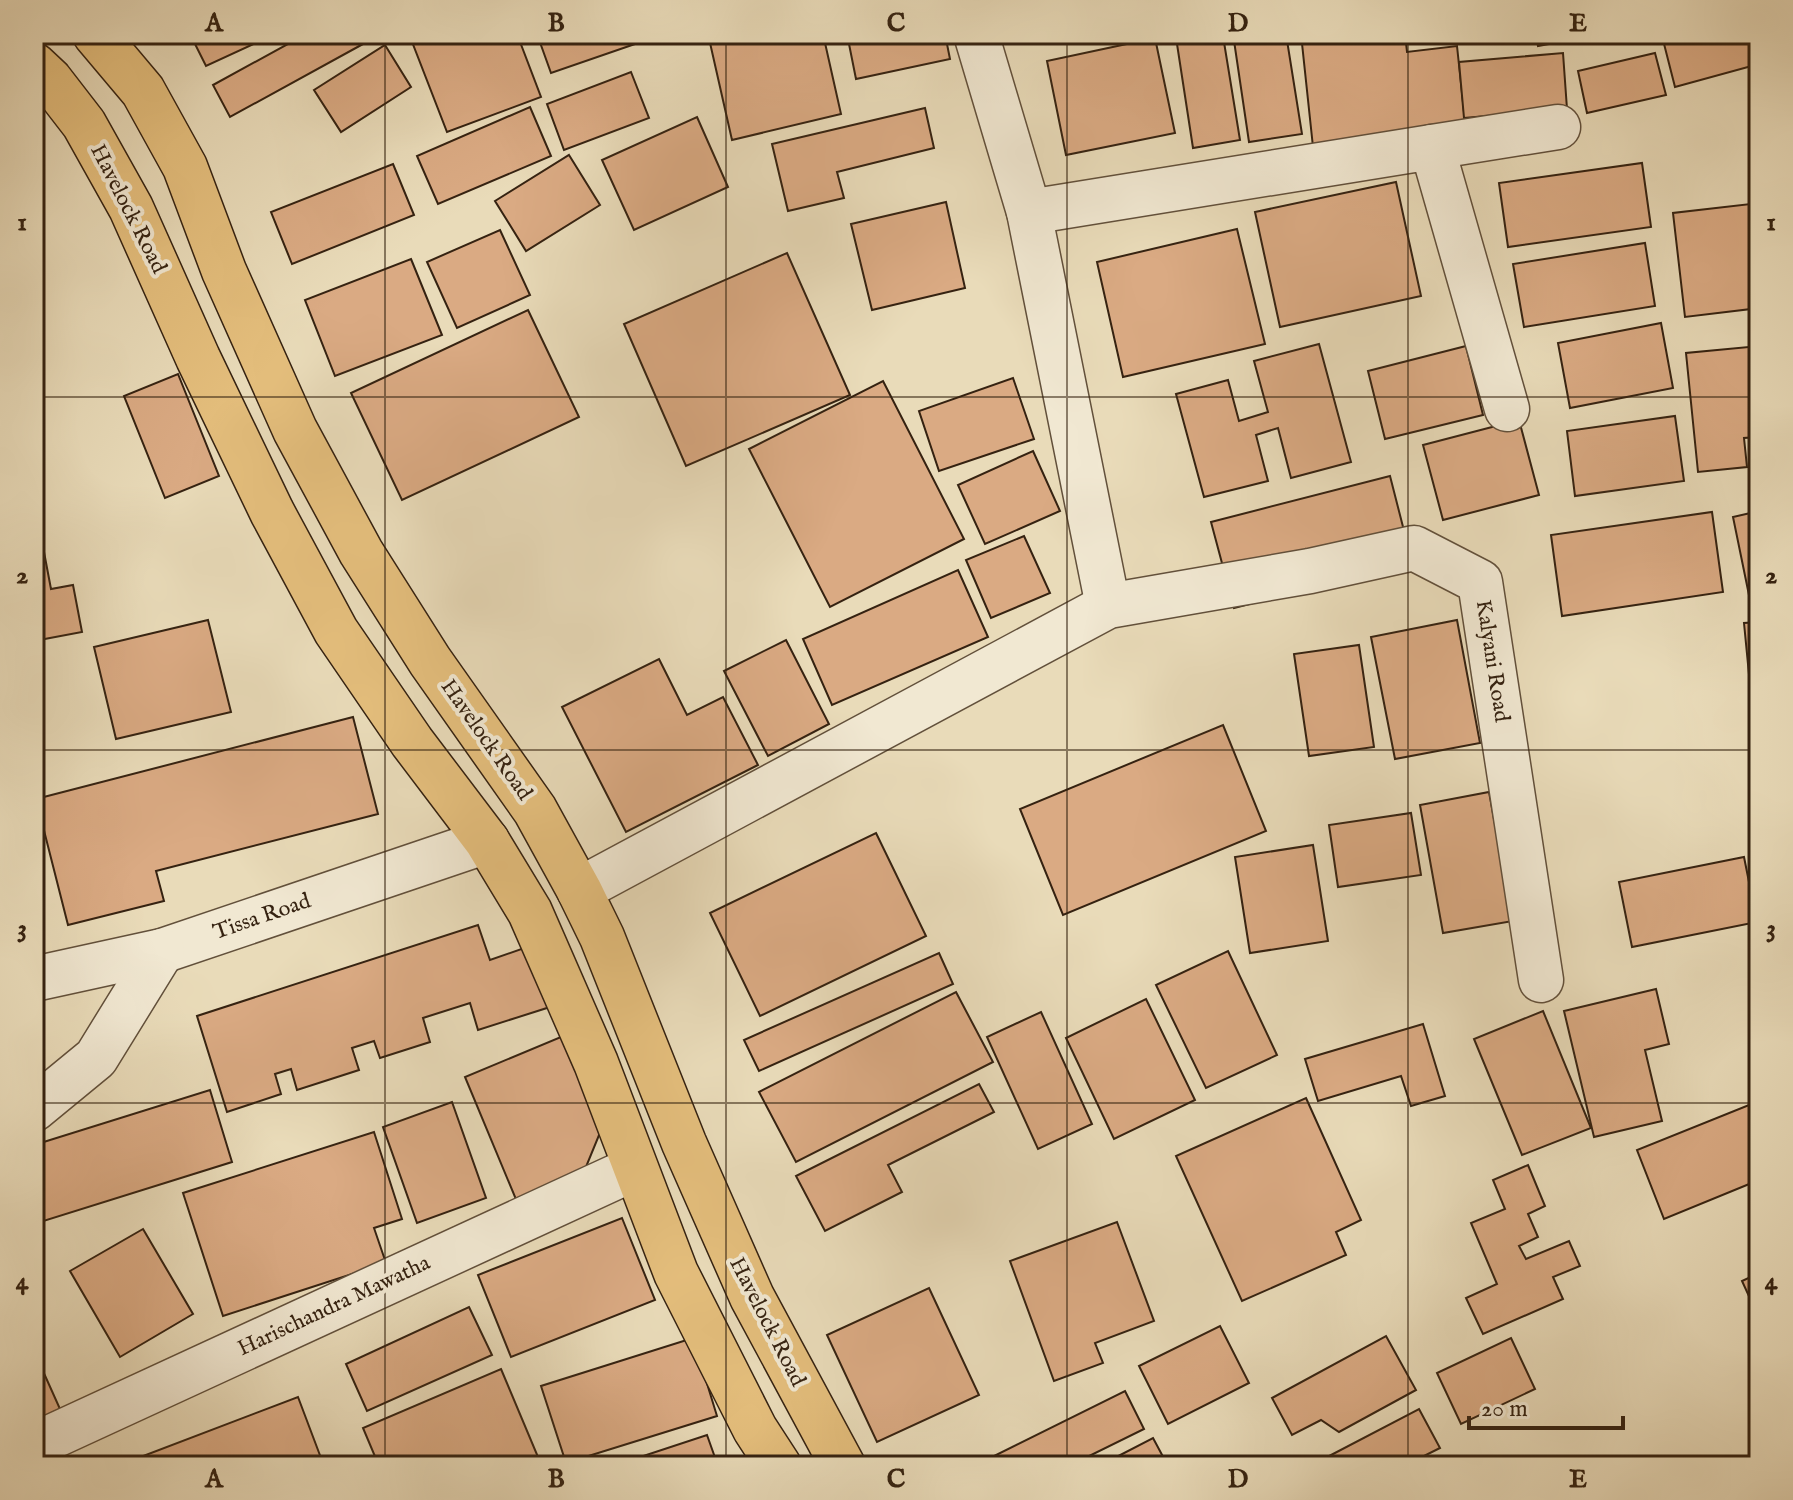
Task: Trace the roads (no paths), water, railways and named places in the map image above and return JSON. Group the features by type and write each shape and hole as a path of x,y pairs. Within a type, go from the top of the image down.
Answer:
{"main road":[{"name":"Havelock Road","path":"95,34 143,91 185,167 224,271 295,430 361,552 430,661 535,810 579,890 602,937 684,1143 752,1297 843,1466"},
{"name":"Havelock Road","path":"34,65 50,80 84,124 131,208 272,512 336,631 412,742 487,841 530,912 596,1063 676,1273 755,1429 779,1466"}],"street":[{"path":"579,890 1108,606 1029,212 976,34"},
{"path":"1029,212 1558,127"},
{"path":"1432,147 1507,409"},
{"name":"Kalyani Road","path":"1108,606 1310,571 1414,548 1480,582 1541,980"},
{"name":"Tissa Road","path":"34,979 162,951 487,841"},
{"path":"34,1109 96,1058 162,951"},
{"name":"Harischandra Mawatha","path":"34,1445 635,1168"}]}
